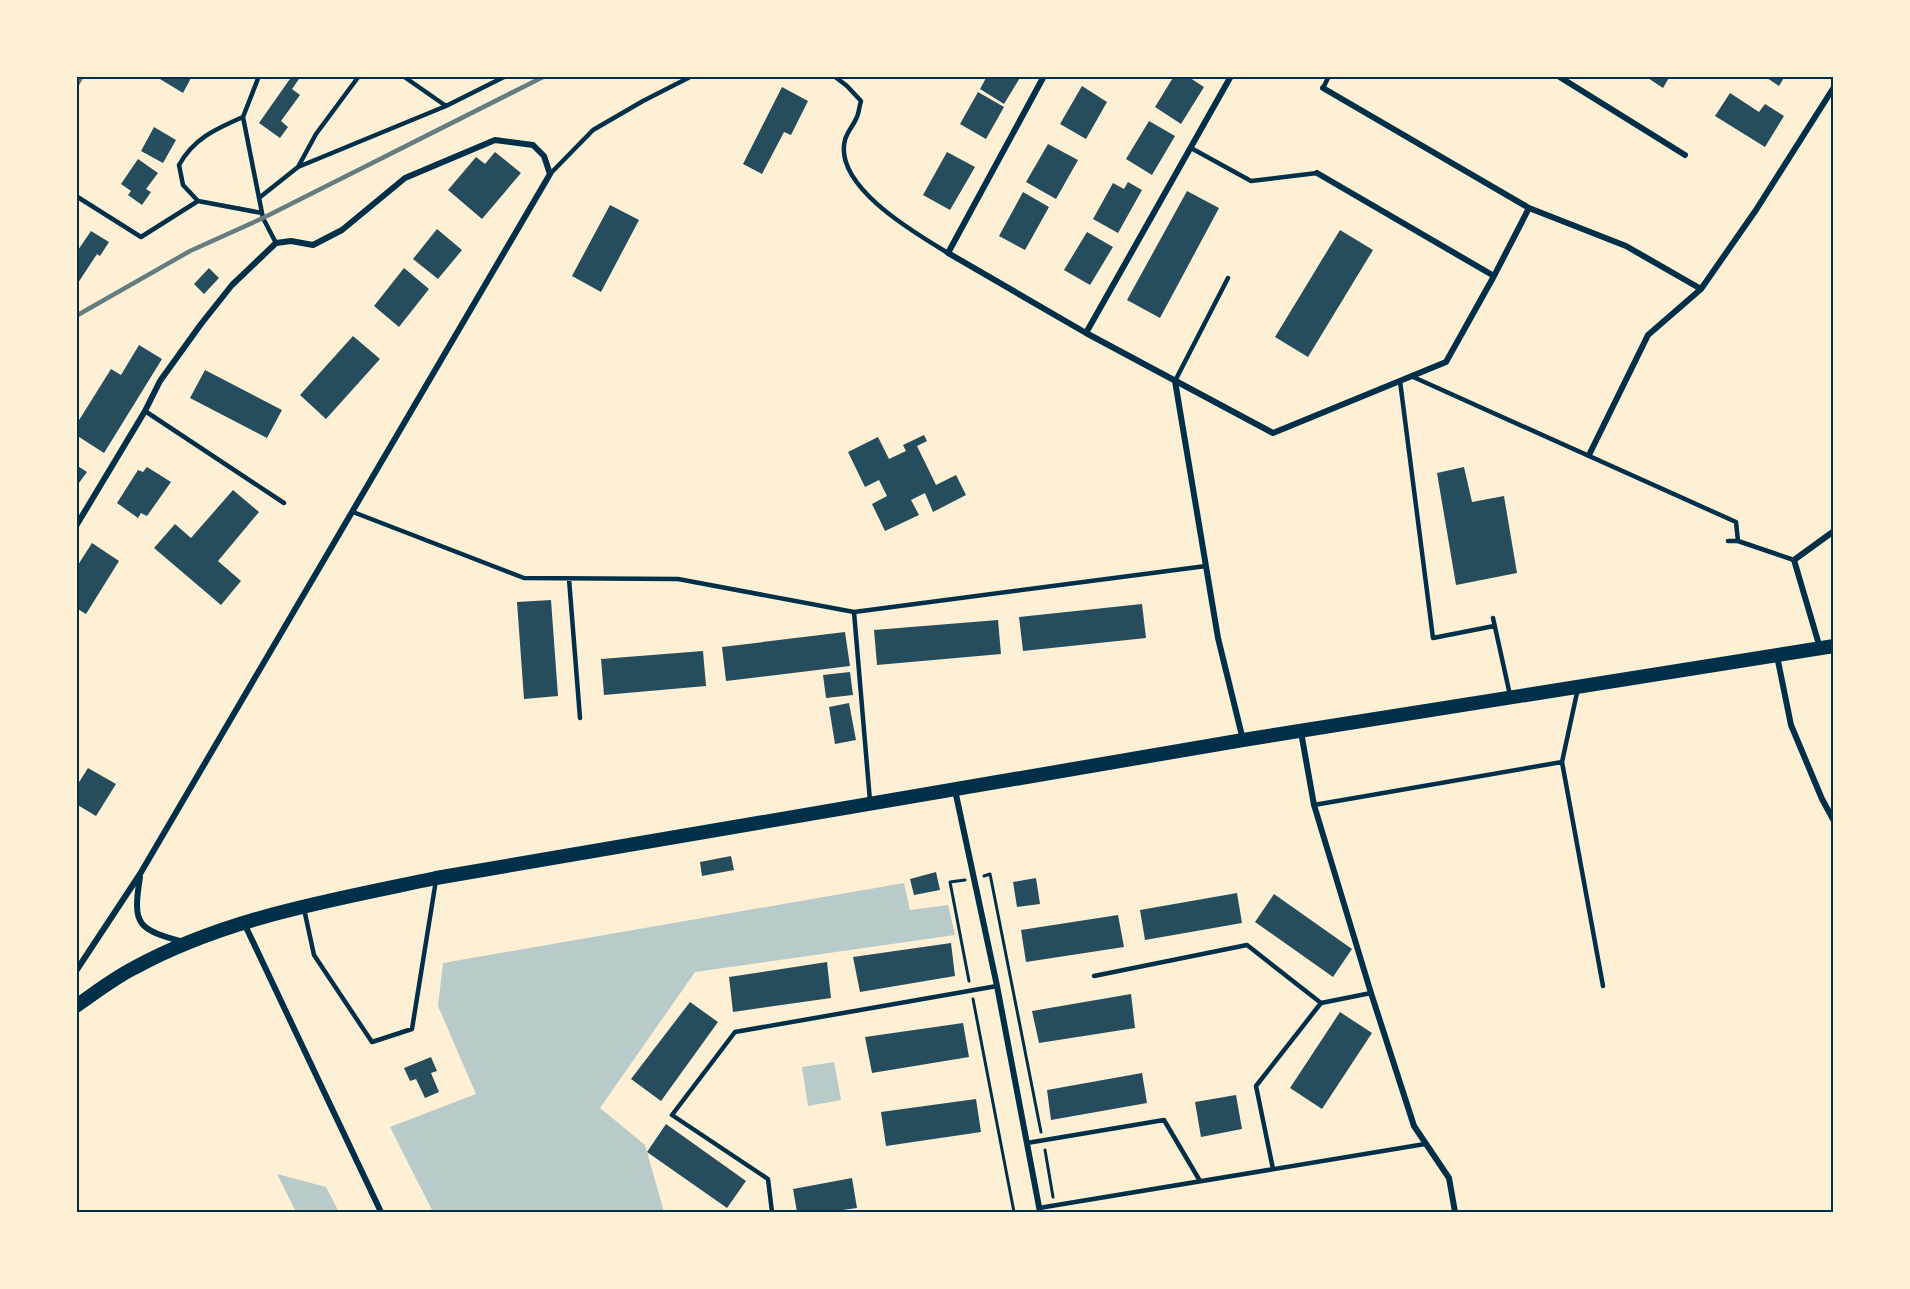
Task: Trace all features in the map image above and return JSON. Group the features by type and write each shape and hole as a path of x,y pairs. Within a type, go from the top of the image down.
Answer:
{"highway":[{"path":"76,1006 133,968 187,943 243,922 304,906 436,878 1243,740 1827,648"}],"street":[{"path":"1044,76 948,253 1086,333 1274,433 1446,362 1494,276 1528,208"},
{"path":"1086,333 1231,76"},
{"path":"1558,76 1686,155"},
{"path":"1589,455 1648,335 1701,289 1756,210 1833,87"},
{"path":"1323,88 1528,208 1626,246 1701,289"},
{"path":"76,526 145,411 160,381 232,285 276,243 291,241 313,245 342,230 405,178 495,140 533,145 544,156 550,174 141,874 76,971"},
{"path":"1317,173 1494,276"},
{"path":"1175,381 1218,638 1243,740"},
{"path":"1827,648 1794,560 1833,531"},
{"path":"1777,656 1791,725 1833,821"},
{"path":"1301,731 1314,805 1371,993 1414,1126 1449,1178 1455,1212"},
{"path":"955,789 997,986 1040,1210"},
{"path":"141,874 135,904 141,924 153,933 187,943"},
{"path":"243,922 381,1212"}],"lane":[{"path":"259,76 243,117 262,213 276,243"},
{"path":"298,167 315,134 359,76"},
{"path":"403,76 446,106"},
{"path":"259,198 298,167 446,106 506,76"},
{"path":"550,174 593,130 692,76"},
{"path":"834,76 848,86 861,101 857,118 845,139 844,161 859,187 903,225 948,253"},
{"path":"1323,88 1329,76"},
{"path":"243,117 211,131 186,153 179,165 183,185 198,201 262,213"},
{"path":"1191,148 1251,181 1317,173"},
{"path":"76,196 141,237 198,201"},
{"path":"1175,381 1228,278"},
{"path":"1411,376 1736,522 1738,541"},
{"path":"1400,381 1433,638 1494,626"},
{"path":"145,411 284,503"},
{"path":"353,512 524,578 678,579 854,612 1206,566"},
{"path":"1728,541 1738,541 1794,560"},
{"path":"569,579 580,718"},
{"path":"854,612 870,804"},
{"path":"1493,618 1510,698"},
{"path":"1579,687 1562,762 1604,986"},
{"path":"1314,805 1562,762"},
{"path":"304,906 314,955 372,1042 412,1029 436,878"},
{"path":"1094,976 1247,945 1321,1003"},
{"path":"772,1212 768,1179 672,1116 735,1032 997,986"},
{"path":"1273,1169 1256,1086 1321,1003 1371,993"},
{"path":"1027,1143 1164,1120 1200,1181"},
{"path":"1040,1210 1054,1205 1425,1144"}],"path":[{"path":"1014,1212 950,882 990,874 1054,1205"}],"shaded area":[{"path":"904,883 910,910 948,905 955,935 695,972 600,1108 645,1145 664,1212 433,1212 390,1127 476,1094 438,1006 443,963"},
{"path":"834,1062 841,1100 808,1106 802,1067"},
{"path":"277,1174 326,1187 339,1212 296,1212"}],"building":[{"path":"155,76 192,76 183,93"},
{"path":"292,76 301,76 292,89 300,95 281,121 288,127 280,138 259,123"},
{"path":"987,76 1021,76 1004,104 980,89"},
{"path":"1174,76 1187,76 1204,87 1181,124 1155,107"},
{"path":"1645,76 1670,76 1663,88"},
{"path":"1764,76 1785,76 1779,86"},
{"path":"1082,86 1107,102 1086,139 1060,124"},
{"path":"782,87 808,101 791,135 784,132 762,174 743,164"},
{"path":"978,92 1004,107 986,139 960,124"},
{"path":"1730,93 1759,112 1765,104 1784,116 1765,147 1715,116"},
{"path":"1149,121 1175,136 1152,175 1126,159"},
{"path":"154,127 176,140 163,163 141,151"},
{"path":"1048,144 1078,160 1056,199 1026,182"},
{"path":"495,152 521,173 482,219 448,190 476,157 485,164"},
{"path":"947,152 975,167 950,210 923,195"},
{"path":"138,159 158,173 146,189 151,192 142,205 128,195 131,191 121,184"},
{"path":"1128,182 1142,190 1118,233 1093,219 1113,183 1124,189"},
{"path":"1187,191 1219,208 1160,318 1127,300"},
{"path":"1023,192 1049,207 1025,250 999,236"},
{"path":"610,205 639,220 601,292 572,276"},
{"path":"437,229 462,250 438,279 413,259"},
{"path":"1340,230 1373,250 1308,357 1275,337"},
{"path":"91,231 109,242 100,256 97,254 76,286 76,253"},
{"path":"1087,232 1113,247 1090,285 1064,270"},
{"path":"209,268 219,278 204,294 194,284"},
{"path":"404,268 429,289 399,327 374,306"},
{"path":"353,336 380,359 326,419 300,395"},
{"path":"139,345 162,359 104,453 76,435 76,425 111,369 121,375"},
{"path":"205,370 282,410 267,438 190,398"},
{"path":"924,435 927,441 917,446 936,485 956,475 966,495 933,512 925,493 911,500 919,515 885,531 872,504 887,496 879,480 865,487 848,452 878,437 889,459 906,451 903,445"},
{"path":"76,465 87,472 76,487"},
{"path":"147,467 171,482 147,516 141,513 138,518 117,503 138,470 143,472"},
{"path":"1464,467 1472,502 1504,496 1517,573 1456,585 1437,473"},
{"path":"233,490 259,512 218,561 241,581 221,605 154,548 175,524 191,538"},
{"path":"92,543 119,561 86,614 76,608 76,568"},
{"path":"551,600 558,696 524,699 517,602"},
{"path":"1142,604 1146,638 1023,651 1019,617"},
{"path":"998,620 1001,654 877,665 874,630"},
{"path":"845,632 850,666 726,681 722,647"},
{"path":"703,651 706,686 604,695 601,659"},
{"path":"850,672 853,695 826,698 823,675"},
{"path":"849,703 856,740 835,744 829,707"},
{"path":"88,768 116,784 96,816 76,804 76,787"},
{"path":"731,856 734,870 702,876 700,862"},
{"path":"936,872 940,890 914,895 910,879"},
{"path":"1036,878 1040,904 1017,907 1013,882"},
{"path":"1237,893 1242,923 1145,940 1140,910"},
{"path":"1274,894 1352,949 1333,977 1255,922"},
{"path":"1118,915 1124,947 1026,962 1021,930"},
{"path":"951,943 955,976 860,992 853,957"},
{"path":"827,962 831,998 733,1012 729,977"},
{"path":"1131,994 1135,1028 1039,1043 1032,1011"},
{"path":"690,1002 718,1022 661,1101 631,1079"},
{"path":"1340,1012 1372,1033 1322,1109 1290,1088"},
{"path":"963,1023 969,1057 872,1073 865,1037"},
{"path":"431,1057 437,1071 431,1073 439,1092 425,1098 416,1079 410,1081 404,1068"},
{"path":"1142,1073 1147,1103 1051,1120 1047,1090"},
{"path":"1236,1095 1242,1129 1201,1137 1195,1102"},
{"path":"976,1099 981,1132 886,1146 881,1112"},
{"path":"666,1124 746,1181 727,1208 647,1152"},
{"path":"852,1178 857,1208 828,1212 797,1212 793,1189"}],"railway":[{"path":"76,86 82,76"},
{"path":"76,316 190,251 263,218 545,76"}]}
